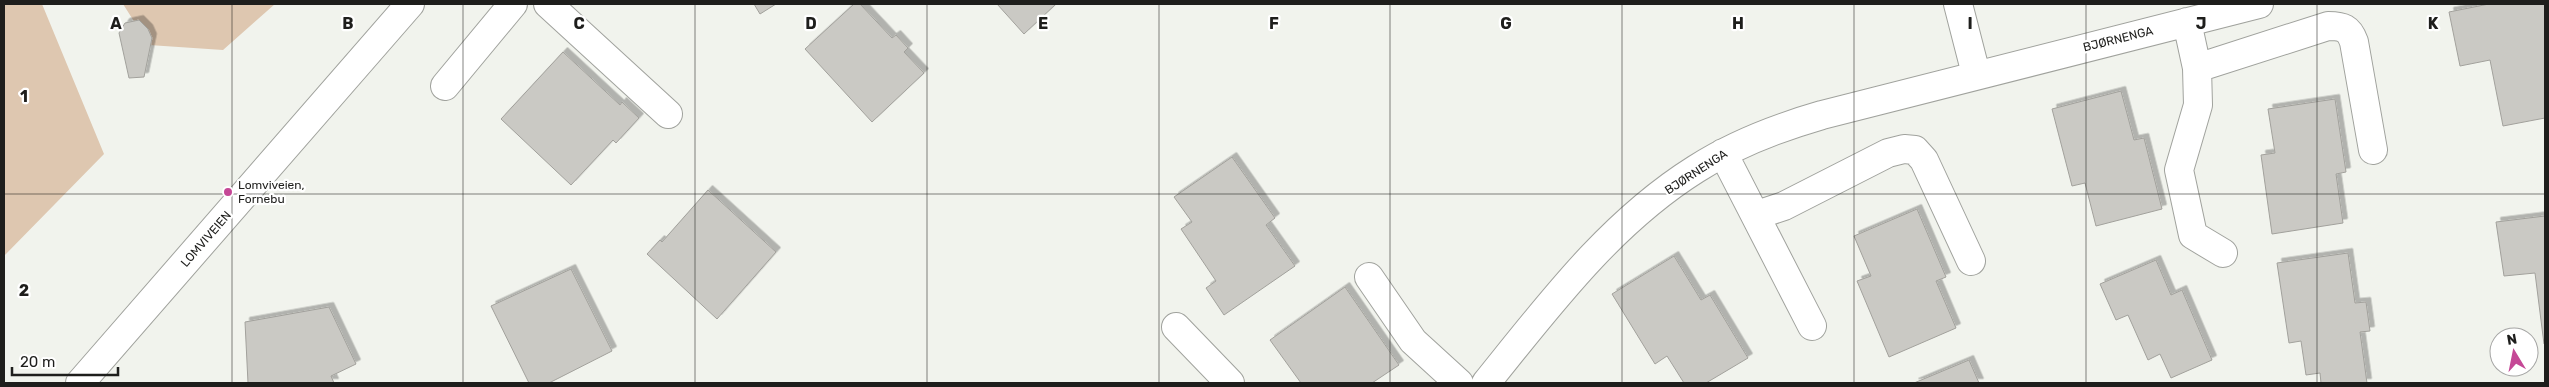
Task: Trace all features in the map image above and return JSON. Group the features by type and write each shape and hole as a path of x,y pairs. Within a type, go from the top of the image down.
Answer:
{"street":[{"name":"LOMVIVEIEN","path":"80,383 410,4"},
{"path":"445,86 513,4"},
{"path":"548,4 668,114"},
{"path":"1958,4 1976,74"},
{"name":"BJØRNENGA","path":"1486,383 1572,276 1614,234 1652,200 1695,169 1723,153 1780,128 1976,74 2259,4"},
{"path":"2187,22 2197,68 2198,105 2179,170 2193,235 2224,253"},
{"path":"2197,68 2328,26 2342,26 2350,32 2354,42 2373,150"},
{"path":"1757,215 1784,206 1888,153 1904,149 1915,150 1924,160 1971,261"},
{"path":"1723,153 1757,215 1812,326"},
{"path":"1369,277 1413,341 1459,383"},
{"path":"1176,328 1230,383"}],"shaded area":[{"path":"4,4 42,4 104,154 4,256"},
{"path":"123,4 275,4 223,50 149,45"}],"building":[{"path":"754,4 776,4 760,14"},
{"path":"854,4 860,4 892,38 896,35 908,48 904,52 924,73 872,122 805,49"},
{"path":"997,4 1056,4 1024,34"},
{"path":"2489,4 2545,4 2545,118 2503,126 2490,60 2460,66 2449,12"},
{"path":"139,20 148,29 152,38 144,77 129,78 119,33 125,23"},
{"path":"563,52 620,105 622,102 639,118 616,143 613,140 571,185 501,119"},
{"path":"2121,91 2134,140 2144,138 2162,209 2096,226 2085,183 2072,186 2052,109"},
{"path":"2335,99 2346,172 2336,174 2343,223 2272,234 2261,155 2275,153 2268,109"},
{"path":"1232,157 1275,218 1266,225 1295,266 1224,315 1206,288 1216,281 1181,229 1192,222 1174,197"},
{"path":"708,190 776,252 717,319 647,254 660,240 662,242"},
{"path":"1917,209 1946,277 1936,281 1956,328 1889,357 1857,281 1871,276 1854,236"},
{"path":"2545,216 2544,344 2535,273 2504,276 2496,222"},
{"path":"2348,253 2355,303 2366,302 2370,331 2360,332 2367,383 2321,383 2320,373 2306,375 2301,341 2289,343 2277,263"},
{"path":"1674,256 1701,300 1710,295 1748,358 1706,383 1684,383 1667,356 1655,364 1612,294"},
{"path":"2156,260 2171,295 2182,290 2212,360 2171,378 2160,354 2148,360 2128,315 2116,320 2100,284"},
{"path":"571,269 612,351 549,383 529,383 491,306"},
{"path":"1345,287 1399,365 1372,383 1301,383 1270,340"},
{"path":"329,307 356,364 331,376 334,383 248,383 245,322"},
{"path":"1969,360 1979,383 1914,383"}],"place":[{"name":"Lomviveien, Fornebu","path":"228,192"}]}
